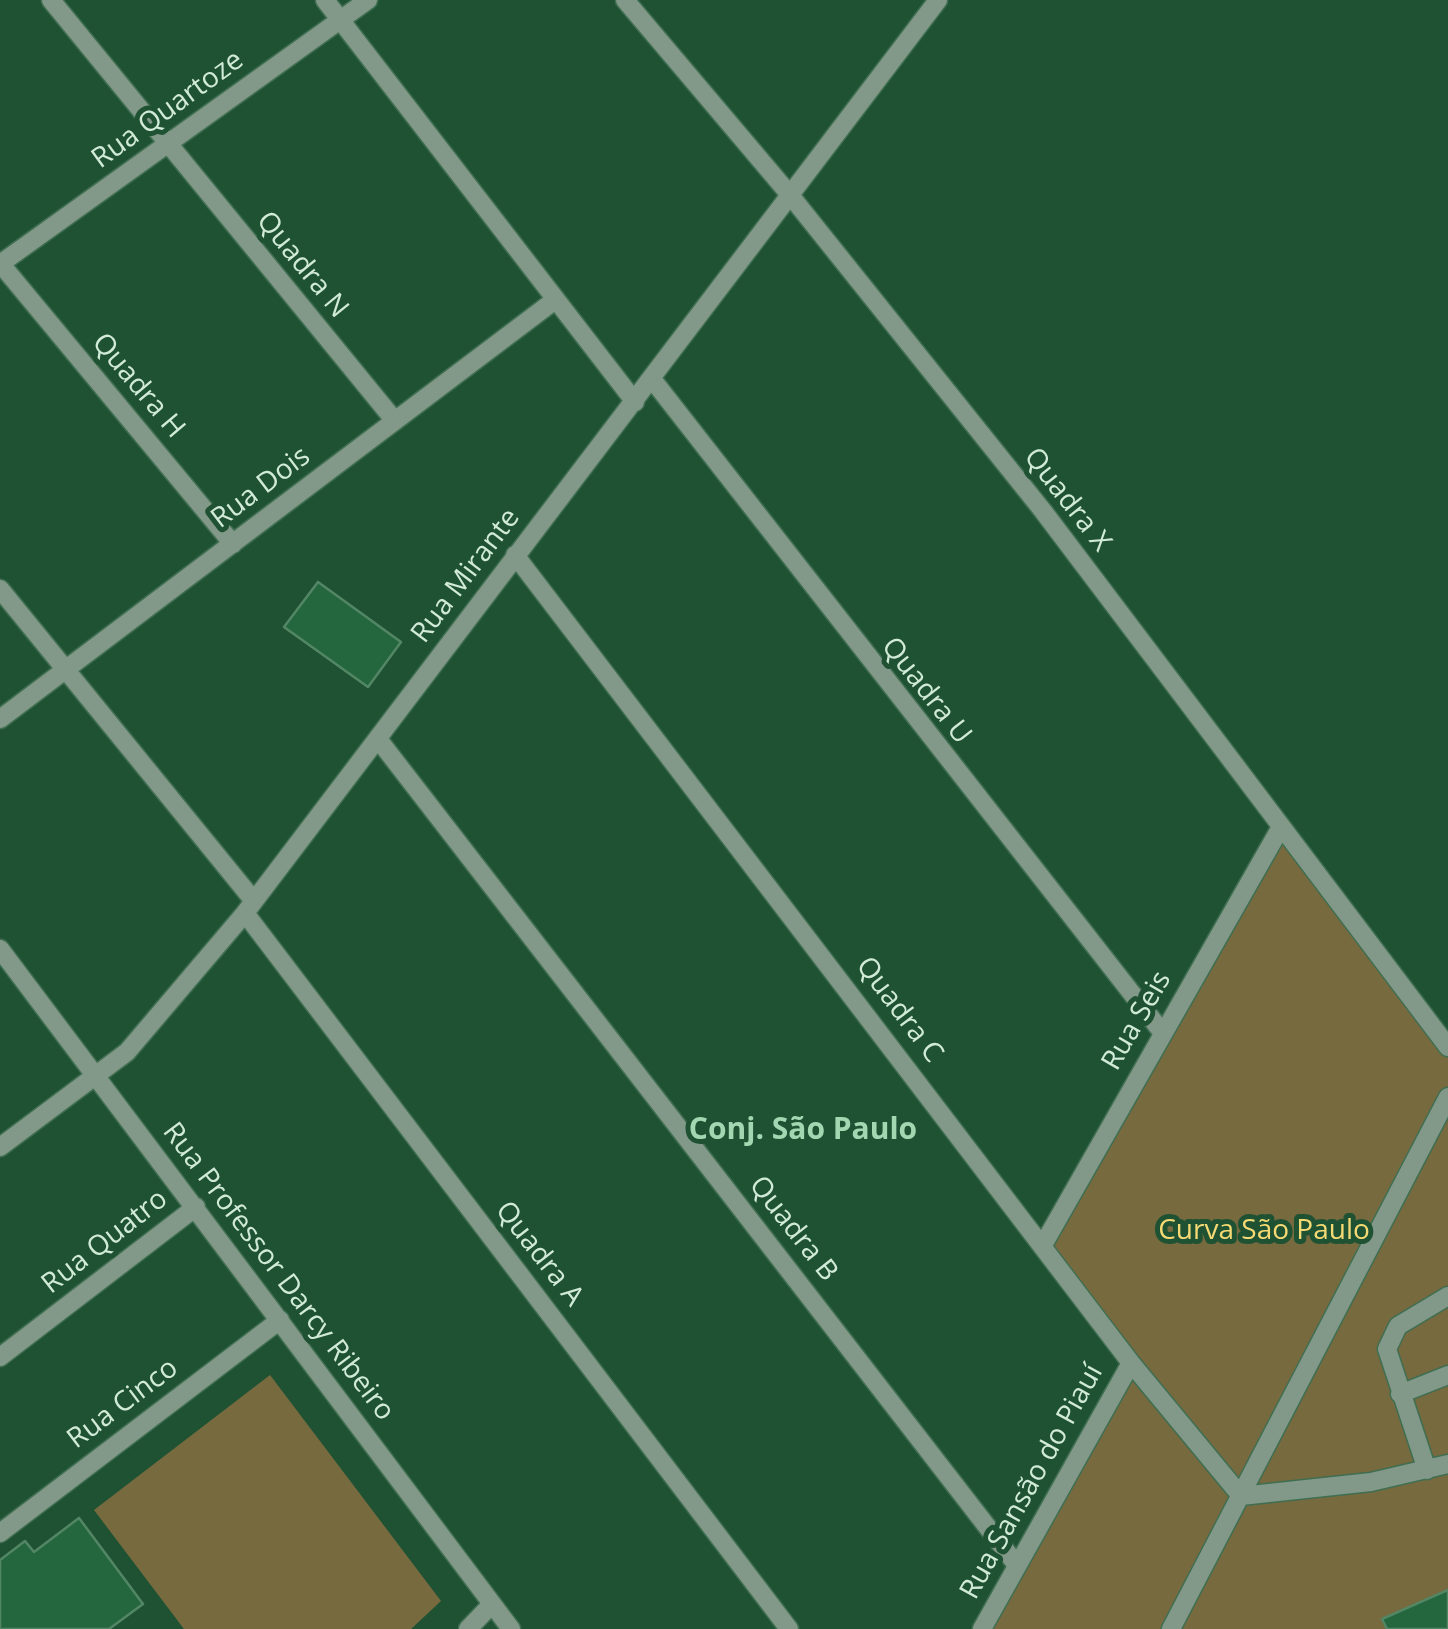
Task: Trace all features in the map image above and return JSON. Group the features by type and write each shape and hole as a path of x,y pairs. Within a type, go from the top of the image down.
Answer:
{"street":[{"name":"Quadra N","path":"50,0 394,422"},
{"path":"325,0 636,402"},
{"name":"Rua Quartoze","path":"0,264 368,0"},
{"name":"Quadra X","path":"626,0 790,195 1042,511 1448,1047"},
{"name":"Rua Mirante","path":"0,1147 127,1052 250,907 515,555 636,402 931,3"},
{"name":"Quadra H","path":"0,264 233,544"},
{"name":"Rua Dois","path":"0,719 555,300"},
{"name":"Quadra U","path":"652,379 1162,1032"},
{"name":"Quadra C","path":"515,555 1131,1363 1241,1496"},
{"name":"Quadra A","path":"0,589 250,907 789,1629"},
{"name":"Quadra B","path":"378,740 1016,1564"},
{"name":"Rua Seis","path":"1043,1245 1281,827"},
{"name":"Rua Professor Darcy Ribeiro","path":"0,950 512,1629"},
{"path":"1172,1629 1448,1096"},
{"name":"Rua Quatro","path":"0,1358 196,1208"},
{"path":"1426,1470 1387,1349 1398,1326 1448,1296"},
{"name":"Rua Cinco","path":"0,1533 280,1320"},
{"name":"Rua Sansão do Piauí","path":"982,1629 1131,1363"},
{"path":"1400,1394 1448,1374"},
{"path":"1241,1496 1341,1486 1448,1464"},
{"path":"468,1629 492,1604"}],"green space":[{"name":"Curva São Paulo","path":"1281,827 1448,1039 1448,1629 985,1629 1131,1363 1043,1245"},
{"path":"270,1375 441,1601 411,1629 184,1629 94,1510"}],"building":[{"path":"318,582 401,642 368,687 284,627"},
{"path":"79,1518 143,1604 109,1629 0,1629 0,1560 25,1541 34,1552"},
{"path":"1448,1590 1448,1629 1387,1629 1382,1619"}],"district":[{"name":"Conj. São Paulo","path":"803,1130"}]}
